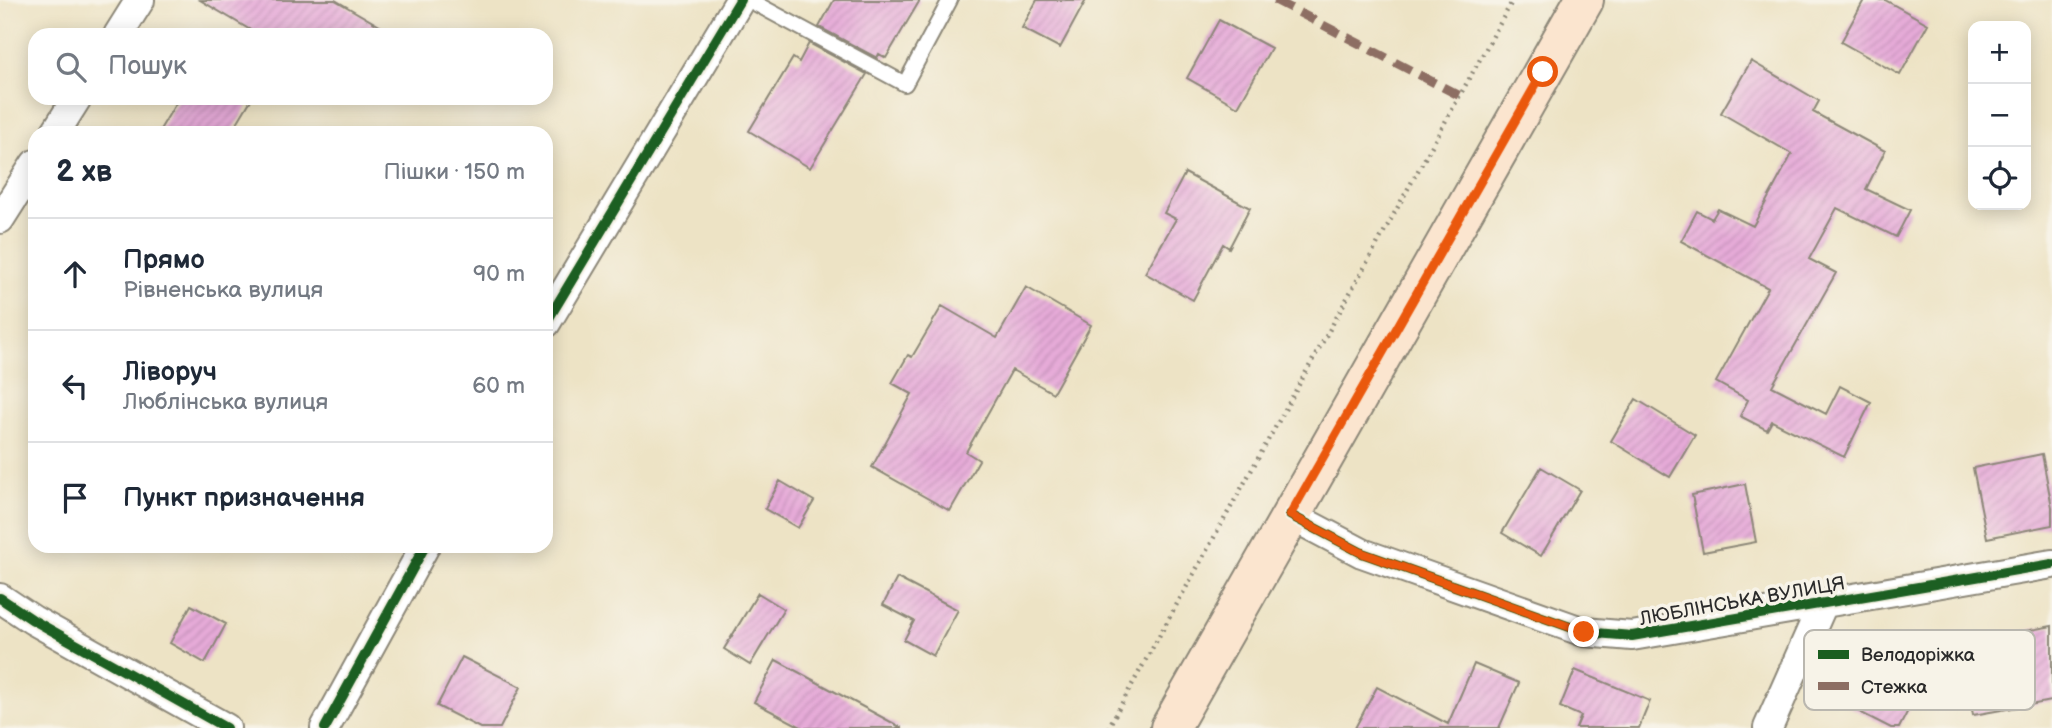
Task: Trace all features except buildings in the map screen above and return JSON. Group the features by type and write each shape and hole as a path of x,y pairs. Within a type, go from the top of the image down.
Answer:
{"main road":[{"path":"1170,728 1584,0"}],"street":[{"path":"122,28 140,0"},
{"path":"553,311 740,0"},
{"path":"59,126 73,105"},
{"path":"0,219 28,175"},
{"name":"ЛЮБЛІНСЬКА ВУЛИЦЯ","path":"1290,515 1362,553 1584,632 1632,636 2052,564"},
{"path":"325,728 421,553"},
{"path":"0,598 33,620 226,728"},
{"path":"1811,630 1822,604"},
{"path":"1768,728 1804,645"}],"lane":[{"path":"749,0 905,84 950,0"}],"path":[{"path":"1108,728 1513,0"}],"marked path":[{"path":"1275,0 1460,96"}],"cycle path":[{"path":"553,311 740,0"},
{"path":"1290,515 1362,553 1584,632 1632,636 2052,564"},
{"path":"325,728 421,553"},
{"path":"0,598 33,620 226,728"}],"route":[{"path":"1543,72 1290,515 1362,553 1584,632"}]}
